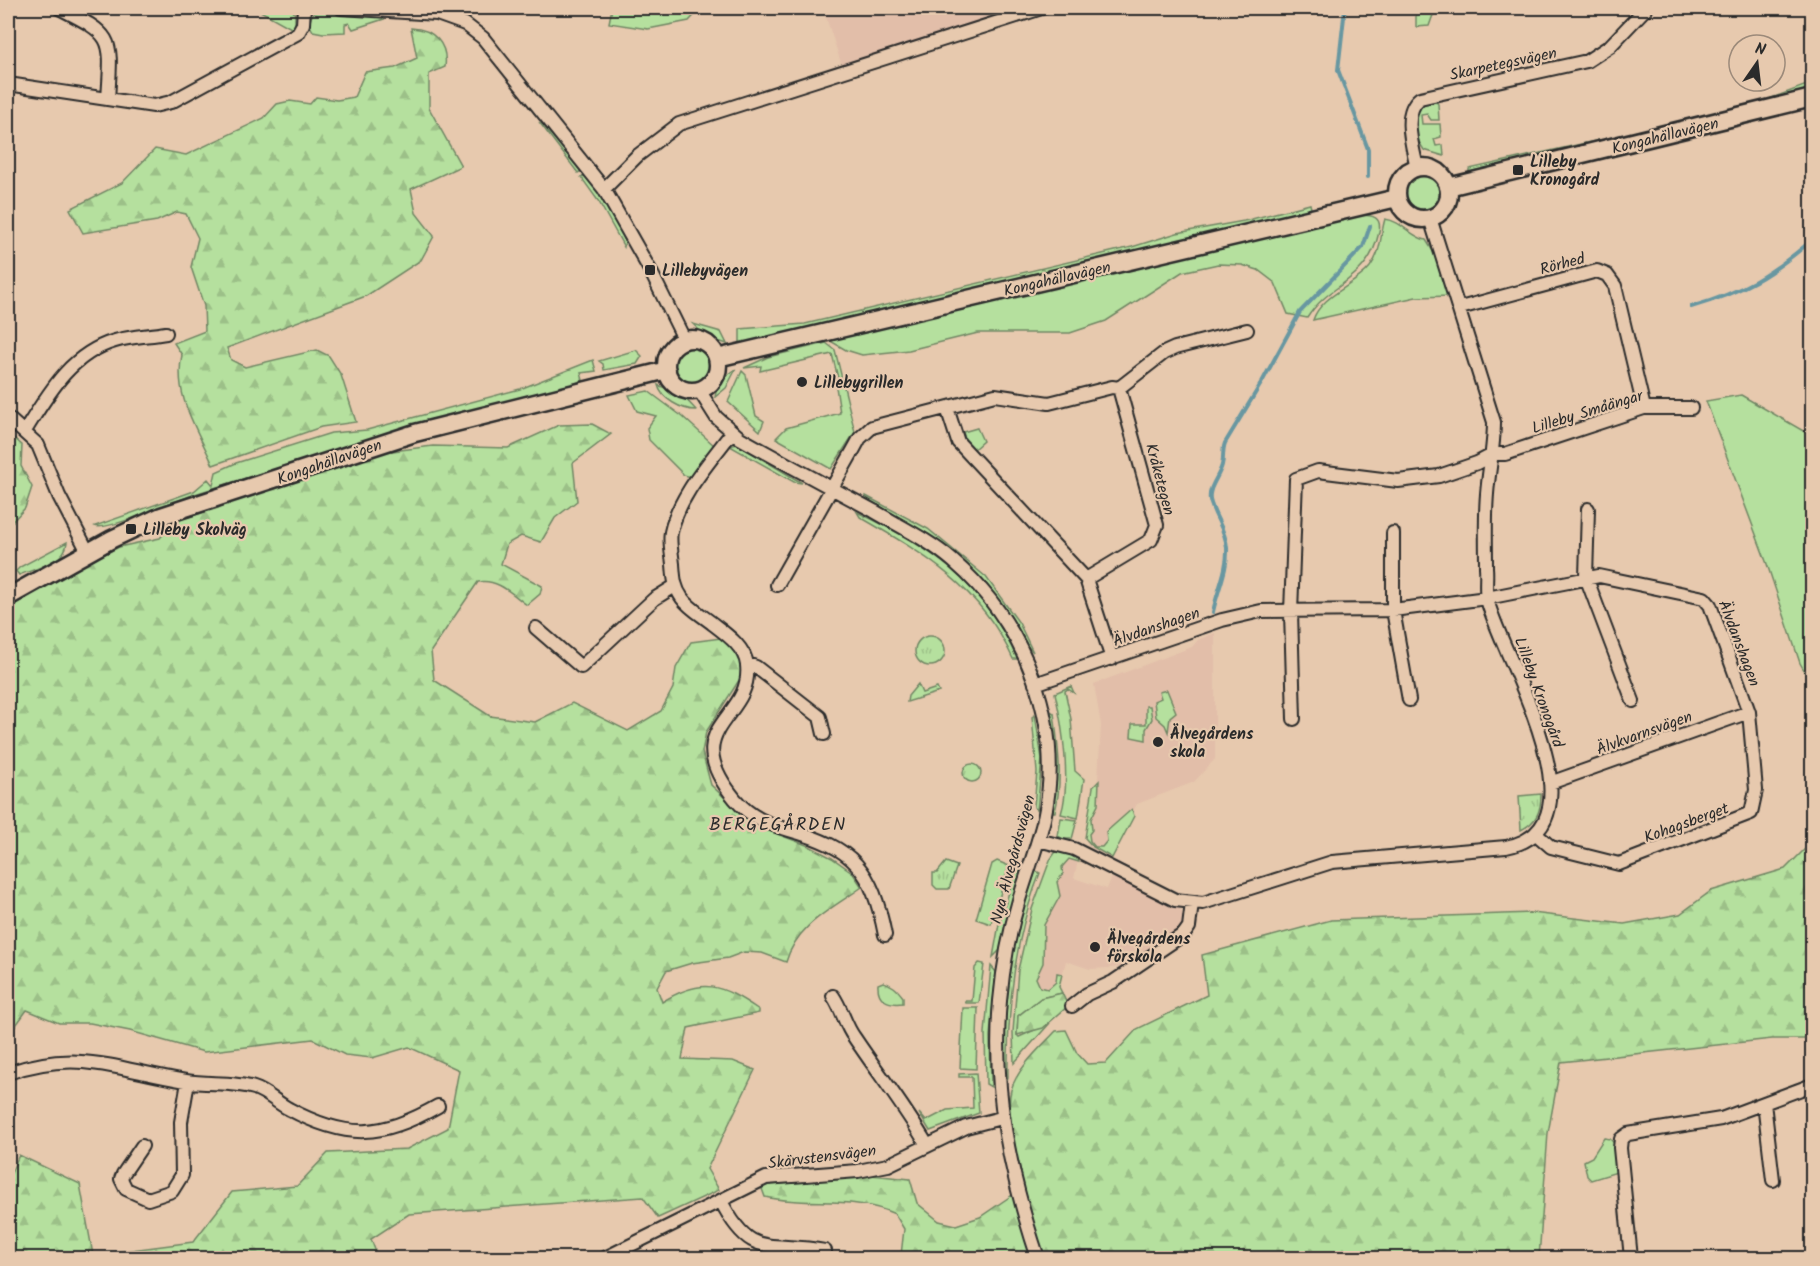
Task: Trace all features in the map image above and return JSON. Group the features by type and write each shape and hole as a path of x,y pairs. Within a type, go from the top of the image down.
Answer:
{"street":[{"path":"58,8 96,26 104,34 111,50 108,99"},
{"path":"8,84 154,106 171,102 298,33 303,24 304,8"},
{"path":"341,8 438,11 465,24 483,38 604,189 650,270 685,340"},
{"path":"604,189 637,156 678,124 1042,8"},
{"name":"Skarpetegsvägen","path":"1417,168 1410,119 1411,108 1420,98 1587,61 1610,46 1646,8"},
{"name":"Kongahällavägen","path":"1448,187 1812,98"},
{"path":"1417,168 1437,171 1448,187 1445,206 1430,218 1409,215 1397,198 1401,179 1417,168"},
{"name":"Kongahällavägen","path":"717,358 1397,198"},
{"name":"Lilleby Kronogård","path":"1430,218 1494,422 1494,454 1485,528 1487,598 1543,741 1550,783 1546,812 1536,834"},
{"name":"Rörhed","path":"1460,308 1597,271 1607,274 1615,286 1644,408"},
{"path":"777,585 860,438 872,427 995,395 1049,403 1112,387 1119,388 1164,353 1175,348 1247,330"},
{"path":"25,431 53,385 69,366 114,341 166,333"},
{"path":"685,340 705,343 717,358 715,378 699,390 681,388 672,381 667,370 671,351 685,340"},
{"name":"Kongahällavägen","path":"8,597 87,552 161,516 416,433 667,370"},
{"name":"Kråketegen","path":"1086,579 1151,540 1157,525 1119,388"},
{"name":"Nya Älvegårdsvägen","path":"699,390 716,417 732,432 918,535 969,576 1002,615 1020,647 1035,684 1046,728 1048,765 1046,806 1019,899 1004,963 998,1066 1001,1118 1017,1193 1038,1258"},
{"path":"947,408 958,442 1086,579 1112,659"},
{"name":"Lilleby Småängar","path":"1291,612 1296,479 1318,471 1339,472 1396,482 1438,476 1477,463 1494,454 1505,454 1644,408 1691,408"},
{"path":"8,418 38,445 58,496 87,552"},
{"path":"732,432 690,488 671,533 675,586 683,600 733,640 744,655 747,664 747,676 741,692 716,732 711,746 713,761 720,780 748,813 765,823 795,831 840,850 855,861 871,883 885,934"},
{"path":"1588,509 1586,577 1633,701"},
{"path":"1393,533 1392,610 1409,700"},
{"name":"Älvdanshagen","path":"1035,684 1222,620 1261,611 1392,610 1487,598 1586,577 1608,577 1704,598 1709,603 1749,712"},
{"path":"536,628 581,667 654,599 675,586"},
{"path":"1291,612 1294,719"},
{"path":"747,664 756,667 820,717 824,734"},
{"name":"Älvkvarnsvägen","path":"1550,783 1749,712"},
{"name":"Kohagsberget","path":"1536,834 1551,847 1619,864 1745,817 1754,809 1756,801 1749,712"},
{"path":"1038,840 1074,849 1175,900 1203,903 1332,862 1506,848 1518,845 1536,834"},
{"path":"1072,1006 1087,994 1113,982 1184,934 1190,927 1192,903"},
{"path":"833,996 843,1010 852,1035 910,1116 927,1145"},
{"path":"8,1073 60,1060 81,1060 188,1082 254,1088 307,1118 328,1127 348,1131 371,1132 395,1127 438,1106"},
{"path":"142,1146 121,1179 126,1189 148,1199 172,1191 182,1175 181,1122 188,1082"},
{"path":"1631,1258 1621,1139 1628,1134 1721,1119 1812,1085"},
{"path":"1764,1103 1773,1180"},
{"name":"Skärvstensvägen","path":"605,1258 766,1178 858,1171 888,1165 966,1127 1001,1118"},
{"path":"721,1201 736,1228 755,1243 767,1247 825,1251"}],"shaded area":[{"path":"823,8 1057,8 846,78"},
{"name":"Älvegårdens skola","path":"1215,633 1215,759 1194,782 1137,804 1109,858 1089,847 1086,841 1092,788 1098,780 1101,725 1094,684 1192,647 1198,640"},
{"name":"Älvegårdens förskola","path":"1064,853 1078,861 1074,878 1107,889 1111,879 1119,877 1179,908 1185,917 1183,929 1126,967 1090,969 1066,961 1059,987 1025,1016 1037,934"}],"green space":[{"path":"255,8 291,8 295,14 295,27 291,28"},
{"path":"612,8 701,8 689,21 648,29 609,23"},
{"path":"1416,8 1448,8 1433,15 1429,26 1416,27"},
{"path":"318,10 382,16 384,19 353,29 349,23 345,24 345,32 323,33 313,31 309,24 312,15"},
{"path":"411,28 426,31 438,39 442,45 445,67 429,74 429,108 461,166 411,189 416,213 434,236 421,260 366,296 227,348 231,360 245,367 317,350 329,356 341,375 356,422 321,427 213,465 188,412 181,384 182,355 174,343 205,331 204,306 191,267 198,238 186,214 177,212 157,221 83,233 70,209 122,183 155,149 186,155 264,118 277,104 290,101 310,104 316,97 337,100 354,97 365,72 395,68 417,58"},
{"path":"1812,83 1812,92 1745,108 1787,93"},
{"path":"1435,100 1438,104 1439,120 1431,120 1427,114 1421,115 1422,124 1440,124 1441,137 1434,139 1436,146 1443,145 1444,156 1424,150 1415,132 1416,114 1422,102"},
{"path":"540,123 545,124 583,170 578,173"},
{"path":"1599,140 1614,141 1469,172 1469,169"},
{"path":"587,175 617,220 625,242 624,247 599,202 581,177"},
{"path":"1423,175 1435,180 1440,192 1435,204 1423,209 1411,204 1406,192 1411,180"},
{"path":"1310,204 1311,208 1305,211 1231,230 757,342 740,344 740,329 805,324 1132,247 1177,233 1244,221"},
{"path":"1360,215 1373,216 1378,220 1380,227 1374,249 1357,272 1326,296 1307,318 1288,314 1275,283 1258,270 1242,265 1218,264 1182,272 1106,321 1070,333 978,333 909,350 862,355 846,350 827,339"},
{"path":"1385,219 1391,220 1426,240 1436,256 1451,296 1416,297 1313,320 1323,304 1370,267 1379,249"},
{"path":"693,324 721,332 727,344 706,337"},
{"path":"826,343 835,350 855,432 831,469 776,438 786,428 840,413 835,380 838,378 832,354 760,371 761,366 744,368 768,357"},
{"path":"692,348 704,353 709,365 704,377 692,382 680,377 675,365 680,353"},
{"path":"636,350 642,356 637,364 604,370 603,364 599,361"},
{"path":"593,360 596,371 581,373 583,380 558,390 332,452 198,493 128,520 102,527 95,526 194,491 208,479 213,485 216,472 236,463 331,433 367,430 520,389"},
{"path":"736,369 726,388 715,397 718,382"},
{"path":"742,371 746,375 756,416 764,421 760,431 728,402"},
{"path":"658,385 682,395 696,410 673,403 663,395"},
{"path":"648,391 683,417 716,447 691,477 684,475 649,440 647,428 656,416 637,411 629,395"},
{"path":"1741,395 1812,436 1812,684 1800,663 1767,564 1706,401"},
{"path":"592,424 611,434 573,463 577,501 555,518 541,542 521,536 507,544 501,564 542,586 540,594 527,605 492,582 478,582 431,651 434,680 490,716 535,722 572,703 628,731 661,711 673,688 676,668 691,642 721,638 739,656 743,674 706,732 702,752 711,785 754,825 809,846 832,858 852,872 862,887 807,927 798,937 786,962 762,953 744,952 728,958 692,963 666,971 657,988 662,1002 689,989 711,987 722,989 759,1010 759,1013 688,1028 682,1059 733,1061 755,1070 707,1169 719,1190 658,1218 643,1197 409,1214 371,1239 378,1258 8,1258 8,1180 19,1155 80,1184 93,1255 193,1242 232,1192 297,1186 328,1153 407,1149 448,1128 459,1070 409,1047 372,1058 345,1055 313,1039 204,1052 130,1031 90,1023 59,1023 27,1010 8,1033 8,609 57,577 119,547 160,538 175,521 218,508 250,490 368,454 433,446 508,448 559,425"},
{"path":"977,428 983,441 974,449 965,439 963,432"},
{"path":"8,433 22,445 21,466 32,487 25,508 8,526"},
{"path":"737,444 802,483 794,482 730,446"},
{"path":"866,496 928,529 986,577 1019,623 1033,652 992,592 973,571 929,536"},
{"path":"857,512 931,553 952,570 988,609 1004,632 1017,659 1013,659 985,612 967,592 928,559 860,517"},
{"path":"67,542 61,555 48,564 19,575 16,571 20,567"},
{"path":"930,636 940,641 945,651 940,661 930,666 920,661 915,651 920,641"},
{"path":"918,684 922,693 937,688 939,692 907,702 908,696"},
{"path":"1071,686 1074,693 1068,689 1065,691 1071,719 1075,771 1084,779 1078,818 1061,814 1066,771 1061,722 1055,693"},
{"path":"1167,690 1176,712 1170,717 1168,732 1165,725 1156,717 1154,701 1161,698 1159,692"},
{"path":"1146,706 1150,706 1152,719 1146,729 1146,740 1131,737 1132,724 1146,724"},
{"path":"1050,711 1054,713 1059,762 1059,788 1055,812 1053,812 1055,760"},
{"path":"1035,715 1042,759 1037,810 1034,807 1037,772 1032,717"},
{"path":"968,764 976,764 981,769 979,780 968,782 963,777 963,769"},
{"path":"1099,781 1098,805 1091,819 1092,830 1089,834 1090,841 1095,847 1102,847 1107,841 1106,832 1132,809 1134,816 1112,858 1093,847 1085,838 1093,787"},
{"path":"1541,794 1537,815 1521,830 1519,796"},
{"path":"1061,818 1077,820 1072,839 1063,839 1058,836"},
{"path":"1812,842 1812,1039 1772,1039 1561,1062 1548,1133 1539,1258 892,1258 901,1255 904,1229 895,1214 863,1205 765,1197 761,1186 871,1175 910,1179 917,1203 939,1221 956,1225 980,1217 1024,1187 1013,1138 1010,1100 1014,1082 1024,1065 1056,1031 1066,1030 1077,1053 1087,1064 1106,1063 1137,1029 1207,995 1202,955 1331,920 1532,913 1624,924 1680,914 1711,891 1785,869"},
{"path":"1057,850 1076,854 1079,862 1069,859 1062,867 1063,874 1057,882 1060,896 1044,925 1043,963 1036,978 1040,987 1048,989 1056,982 1057,973 1062,974 1059,987 1062,993 1041,998 1018,1016 1017,1035 1019,1037 1050,1023 1014,1063 1013,1032 1018,970 1032,909 1050,860"},
{"path":"997,861 1009,866 991,924 976,919 992,864"},
{"path":"946,862 957,866 949,889 937,889 933,885 933,873 937,873"},
{"path":"1017,867 1021,868 1000,950 993,957 999,924"},
{"path":"1036,871 1040,873 1024,923 1014,974 1009,1025 1008,1077 1005,1085 1006,1003 1009,977 1019,924"},
{"path":"979,963 984,964 979,1003 966,1003 965,1001 972,1001 975,968"},
{"path":"991,966 996,972 990,1036 991,1087 986,1084 985,1033"},
{"path":"883,982 899,992 903,997 903,1003 888,1002 882,998 878,984"},
{"path":"1062,993 1068,1006 1043,1028 1017,1035 1018,1016 1041,998"},
{"path":"963,1008 978,1008 976,1069 960,1068"},
{"path":"976,1073 979,1113 930,1131 919,1113 926,1121 947,1110 973,1108 972,1077 959,1077 959,1074"},
{"path":"1604,1138 1610,1139 1615,1144 1617,1172 1591,1180 1587,1176 1584,1161 1592,1157"}],"waterway":[{"path":"1345,8 1338,70 1368,149 1368,177"},
{"path":"1213,612 1224,572 1227,548 1210,495 1222,465 1225,443 1262,382 1300,312 1363,247 1370,226"},
{"path":"1691,307 1726,295 1756,281 1812,240"}],"place":[{"name":"Lilleby Kronogård","path":"1518,170"},
{"name":"Lillebyvägen","path":"650,270"},
{"name":"Lillebygrillen","path":"802,382"},
{"name":"Lilleby Skolväg","path":"131,529"},
{"name":"Älvegårdens skola","path":"1158,742"},
{"name":"Älvegårdens förskola","path":"1095,947"}],"district":[{"name":"BERGEGÅRDEN","path":"778,824"}]}
